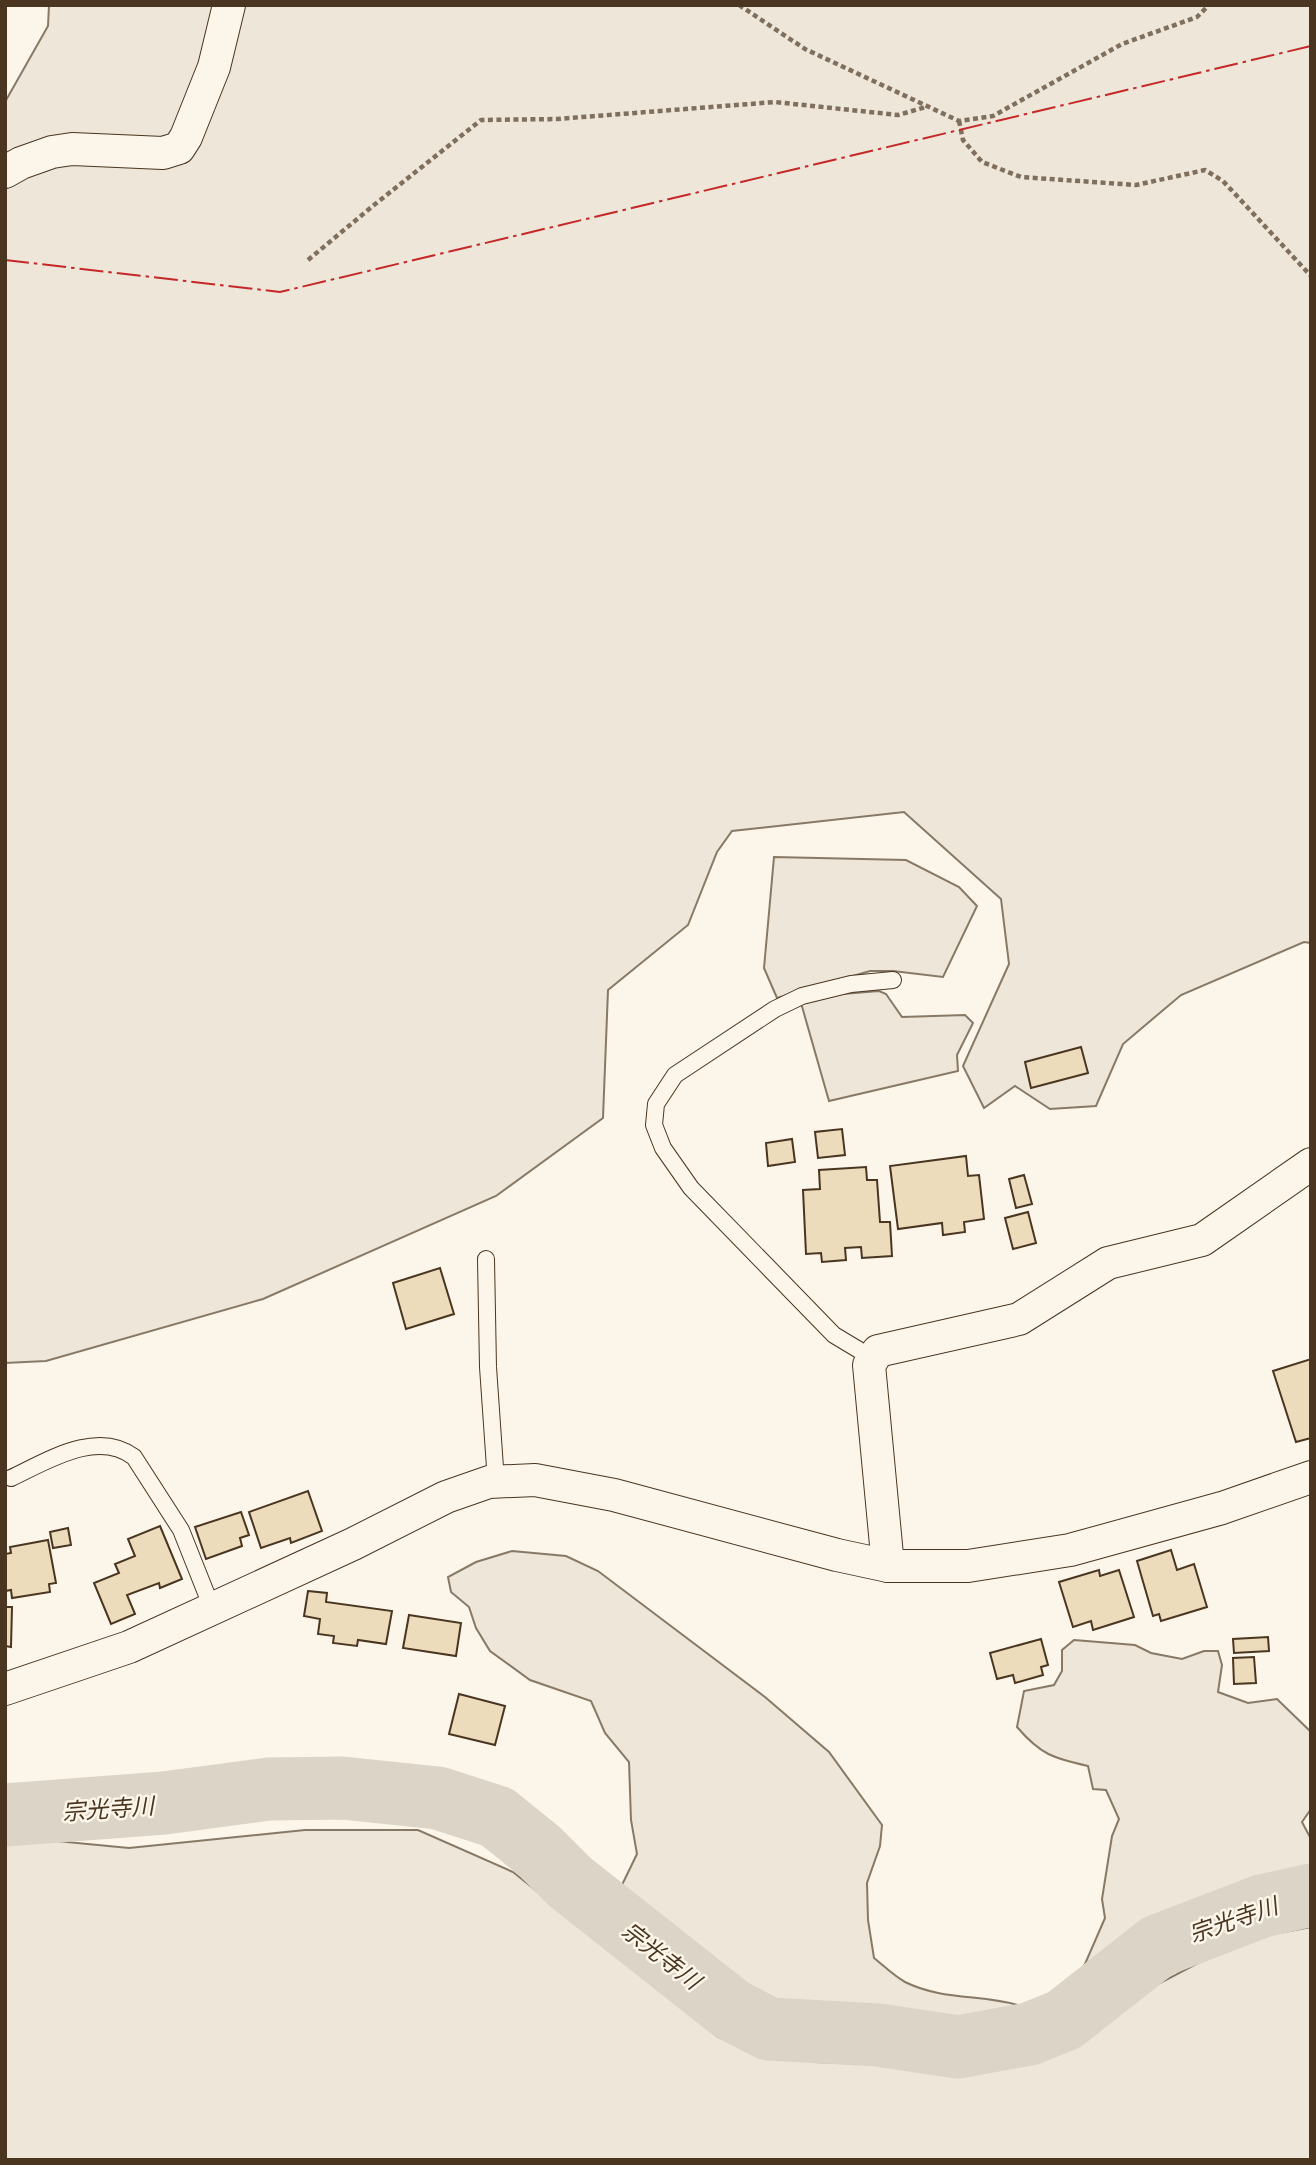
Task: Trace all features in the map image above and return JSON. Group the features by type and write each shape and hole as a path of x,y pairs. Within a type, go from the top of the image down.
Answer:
{"street":[{"path":"5,172 42,156 72,149 163,153 178,148 186,137 214,67 229,5"},
{"path":"888,1566 869,1365 878,1351 1019,1319 1108,1263 1202,1240 1311,1164"},
{"path":"5,1689 130,1647 353,1544 446,1497 489,1482 535,1480 614,1494 837,1555 888,1566 968,1566 1070,1550 1222,1508 1311,1477"}],"lane":[{"path":"874,1359 834,1335 691,1188 663,1148 654,1125 656,1104 675,1075 775,1009 802,996 851,984 893,980"},
{"path":"486,1259 488,1367 496,1482"},
{"path":"11,1478 54,1457 86,1447 111,1446 125,1450 134,1457 181,1530 212,1608"}],"path":[{"path":"738,5 805,49 960,121 993,116 1122,44 1197,17 1209,5"},
{"path":"308,260 481,120 557,119 775,102 898,115 926,107"},
{"path":"960,121 963,140 982,162 1021,177 1136,185 1205,170 1223,181 1311,276"}],"shaded area":[{"path":"49,5 1311,5 1311,943 1304,942 1181,995 1123,1044 1096,1106 1050,1109 1015,1086 984,1108 963,1066 1009,964 1001,899 904,812 732,831 717,852 688,925 608,990 603,1118 496,1196 263,1299 46,1361 5,1363 5,102 48,26"},
{"path":"774,857 906,860 959,887 977,906 943,977 870,971 777,998 764,968"},
{"path":"879,991 886,994 902,1017 965,1015 973,1023 957,1055 958,1071 829,1101 801,1003 830,995"},
{"path":"512,1551 566,1556 598,1571 765,1697 829,1752 882,1825 880,1846 867,1883 868,1920 874,1958 901,1980 919,1988 1025,2007 1015,2021 821,2014 760,2007 681,1946 653,1916 623,1899 619,1891 637,1854 631,1820 629,1762 605,1733 591,1701 530,1680 490,1651 476,1628 469,1607 451,1592 448,1577 476,1562"},
{"path":"1074,1640 1135,1645 1151,1653 1182,1659 1204,1651 1218,1651 1222,1665 1218,1692 1248,1703 1277,1699 1311,1732 1311,1809 1302,1822 1311,1839 1311,1884 1236,1900 1161,1930 1100,1973 1084,1979 1077,1975 1085,1964 1105,1918 1102,1899 1112,1836 1119,1819 1106,1790 1093,1789 1088,1766 1048,1754 1033,1744 1017,1727 1024,1691 1054,1685 1062,1671 1062,1650"},
{"path":"305,1830 418,1830 513,1872 718,2037 815,2062 884,2064 953,2073 1049,2048 1137,1995 1242,1940 1311,1927 1311,2160 5,2160 5,1836 129,1848"}],"building":[{"path":"1081,1047 1088,1073 1031,1088 1025,1062"},
{"path":"842,1129 845,1155 818,1158 815,1132"},
{"path":"792,1139 795,1162 768,1166 766,1143"},
{"path":"966,1156 968,1176 979,1175 984,1219 964,1222 965,1232 943,1235 942,1223 898,1229 890,1166"},
{"path":"866,1167 867,1180 877,1180 880,1222 890,1222 892,1256 862,1258 861,1247 845,1248 846,1260 822,1262 821,1253 806,1254 803,1190 820,1189 819,1170"},
{"path":"1024,1175 1032,1204 1016,1208 1009,1179"},
{"path":"1028,1212 1036,1243 1013,1249 1005,1218"},
{"path":"440,1268 454,1314 406,1329 393,1283"},
{"path":"1311,1359 1311,1438 1296,1442 1273,1371"},
{"path":"308,1491 322,1531 291,1543 290,1538 261,1548 249,1512"},
{"path":"241,1512 249,1535 240,1538 242,1546 206,1559 195,1527"},
{"path":"160,1526 182,1579 160,1588 159,1583 127,1595 135,1614 111,1624 94,1583 119,1573 115,1564 135,1556 128,1539"},
{"path":"68,1528 71,1545 53,1548 50,1532"},
{"path":"48,1540 56,1583 49,1584 50,1592 12,1598 11,1590 5,1591 5,1554 11,1553 10,1547"},
{"path":"1171,1550 1177,1570 1194,1564 1207,1607 1161,1621 1159,1614 1153,1616 1137,1561"},
{"path":"1099,1570 1100,1576 1119,1570 1134,1617 1093,1630 1091,1621 1073,1627 1059,1582"},
{"path":"308,1591 327,1593 326,1602 392,1611 386,1644 358,1640 357,1646 333,1643 334,1636 318,1634 320,1619 304,1616"},
{"path":"5,1607 12,1607 11,1647 5,1646"},
{"path":"409,1615 461,1623 456,1656 403,1648"},
{"path":"1268,1637 1269,1651 1234,1653 1233,1639"},
{"path":"1041,1639 1048,1665 1041,1667 1043,1675 1015,1683 1013,1675 997,1679 990,1653"},
{"path":"1254,1657 1256,1683 1234,1684 1233,1658"},
{"path":"459,1694 505,1706 495,1745 449,1734"}],"waterway":[{"name":"宗光寺川","path":"5,1815 164,1803 269,1789 342,1788 438,1798 497,1817 539,1851 570,1882 732,2010 769,2029 878,2035 958,2047 1029,2034 1064,2020 1158,1946 1262,1906 1311,1895"}],"power":[{"path":"5,260 280,292 1311,46"}]}
